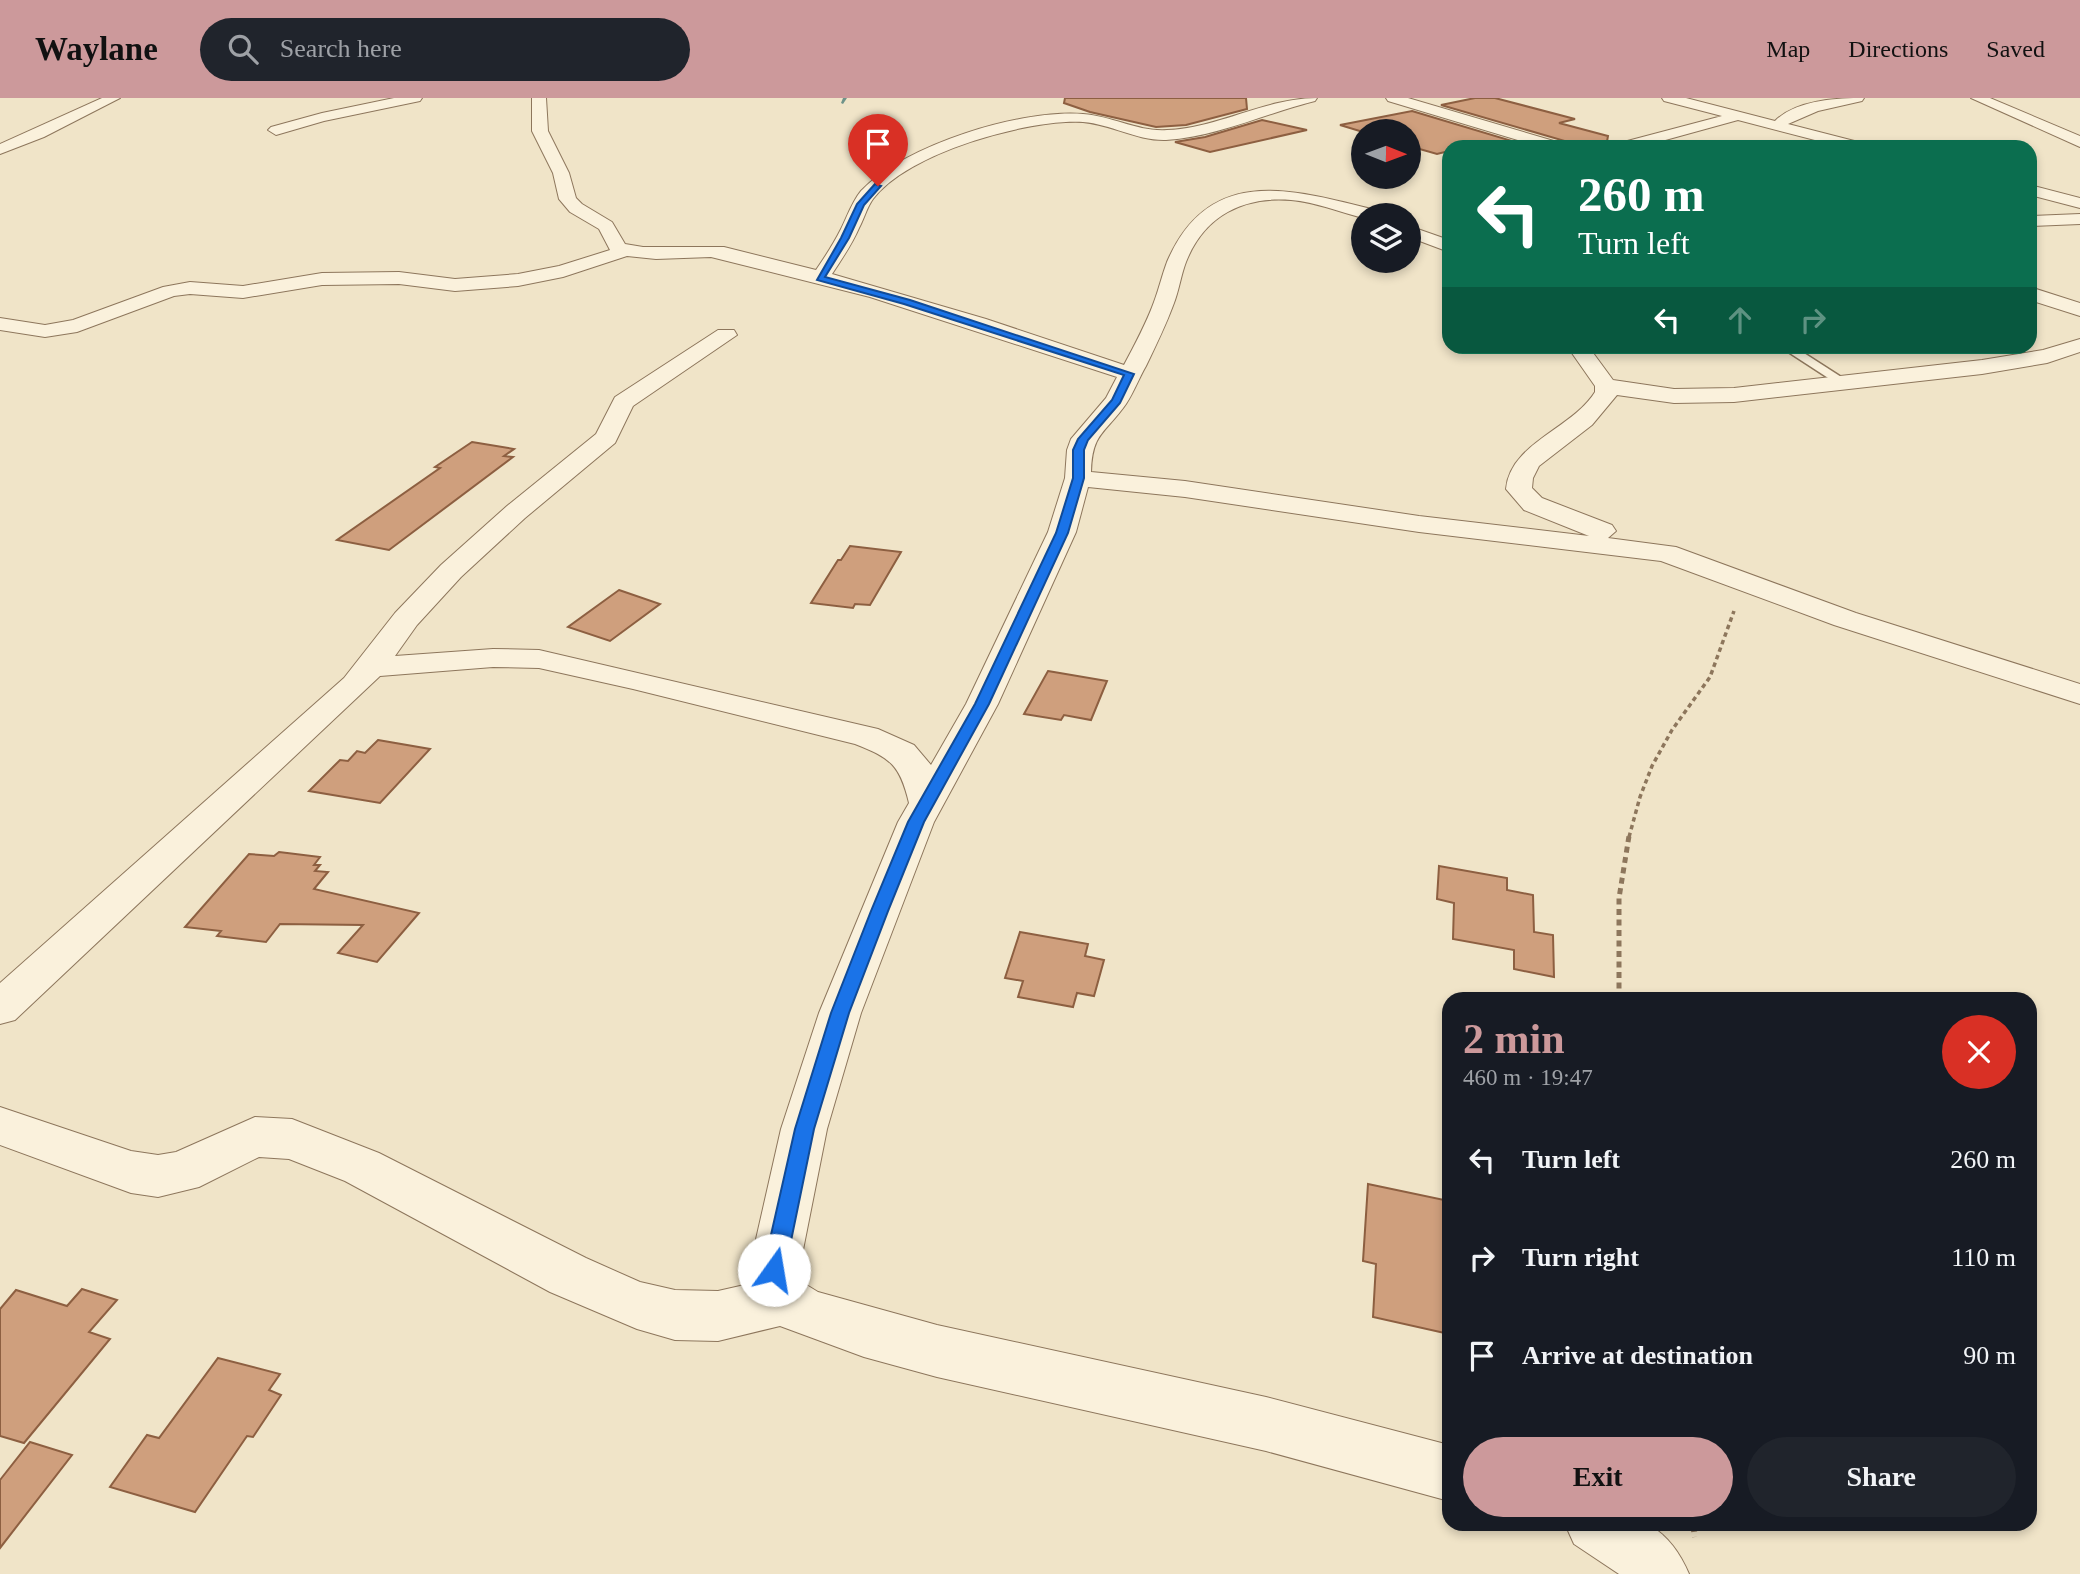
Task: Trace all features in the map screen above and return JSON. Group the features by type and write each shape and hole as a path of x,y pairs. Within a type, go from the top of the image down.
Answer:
{"street":[{"path":"0,149 39,134 113,98"},
{"path":"276,130 323,117 415,98"},
{"path":"540,98 540,131 561,173 568,199 576,208 606,226 618,248 624,251"},
{"path":"820,278 867,196 914,163 965,138 1034,121 1069,118 1097,120 1156,135 1180,134 1310,98"},
{"path":"1393,98 1535,140"},
{"path":"1669,98 1833,140"},
{"path":"1778,126 1782,120 1800,113 1857,98"},
{"path":"1978,98 2080,142"},
{"path":"1435,110 1457,104"},
{"path":"2024,117 2056,114"},
{"path":"1649,140 1740,116"},
{"path":"2037,192 2080,203"},
{"path":"1351,210 1277,194 1258,195 1220,207 1198,226 1182,248 1159,319 1116,401 1083,439 1079,450 1078,478 1062,533 982,704 916,822 840,1013 804,1129 774,1270 775,1289 784,1301 806,1313 937,1351 1266,1424 1442,1471"},
{"path":"2037,221 2080,219"},
{"path":"1421,236 1442,243"},
{"path":"0,324 45,331 77,326 170,291 190,289 243,292 322,279 399,278 455,285 518,280 563,271 624,251 708,251 907,302 1129,374"},
{"path":"2037,296 2080,310"},
{"path":"0,1008 194,834 372,667 406,619 451,571 516,512 606,438 623,402 726,335"},
{"path":"1583,354 1606,386 1703,397 2020,361 2080,345"},
{"path":"1606,386 1604,397 1574,429 1530,460 1520,474 1519,489 1533,504 1845,619 2080,694"},
{"path":"1078,478 1185,489 1419,524 1666,553"},
{"path":"372,667 494,658 539,659 840,730 891,745 911,759 921,775 928,803"},
{"path":"0,1126 131,1171 158,1176 182,1172 256,1137 292,1139 362,1167 568,1275 637,1305 675,1315 718,1316 784,1301"},
{"path":"1605,1531 1639,1552 1659,1574"}],"lane":[{"path":"1797,354 1843,382"}],"path":[{"path":"1619,992 1617,956 1623,861 1629,826 1640,793 1668,737 1706,684 1719,658 1739,597 1748,582"}],"building":[{"path":"1065,98 1246,98 1247,109 1186,125 1156,127 1090,112 1064,103"},
{"path":"1475,98 1495,98 1575,119 1559,123 1608,136 1607,140 1562,140 1441,105"},
{"path":"1412,111 1509,140 1442,140 1442,153 1421,149 1421,119 1371,119"},
{"path":"1262,120 1307,130 1210,152 1175,142 1205,137"},
{"path":"472,442 514,449 504,456 513,457 389,550 337,540 440,468 435,467"},
{"path":"850,546 901,552 870,605 855,604 853,608 811,603 838,560 841,560"},
{"path":"619,590 660,604 610,641 568,627"},
{"path":"1048,671 1107,681 1091,720 1064,715 1061,720 1024,714"},
{"path":"378,740 430,749 380,803 309,791 340,760 348,761 357,751 365,753"},
{"path":"279,852 320,857 314,865 320,865 315,871 328,872 314,889 419,913 377,962 338,953 363,925 280,924 266,942 217,936 221,931 185,927 249,854 274,856"},
{"path":"1439,866 1507,878 1507,890 1533,895 1534,932 1553,935 1554,977 1514,969 1514,950 1453,939 1454,903 1437,899"},
{"path":"1020,932 1088,944 1085,956 1104,960 1094,996 1077,993 1073,1007 1018,997 1023,981 1005,978"},
{"path":"1368,1184 1442,1200 1442,1332 1373,1317 1376,1264 1363,1261"},
{"path":"82,1289 117,1300 89,1332 110,1339 24,1443 0,1436 0,1309 16,1290 67,1306"},
{"path":"218,1358 280,1374 269,1390 281,1395 253,1437 247,1436 195,1512 110,1487 147,1435 159,1438"},
{"path":"30,1442 72,1455 0,1548 0,1480"}],"waterway":[{"path":"843,103 845,98"}],"route":[{"path":"774,1270 804,1129 840,1013 880,911 916,822 982,704 1062,533 1078,478 1079,450 1083,439 1116,401 1129,374 1049,346 820,278 854,222 860,204 878,186"}]}
